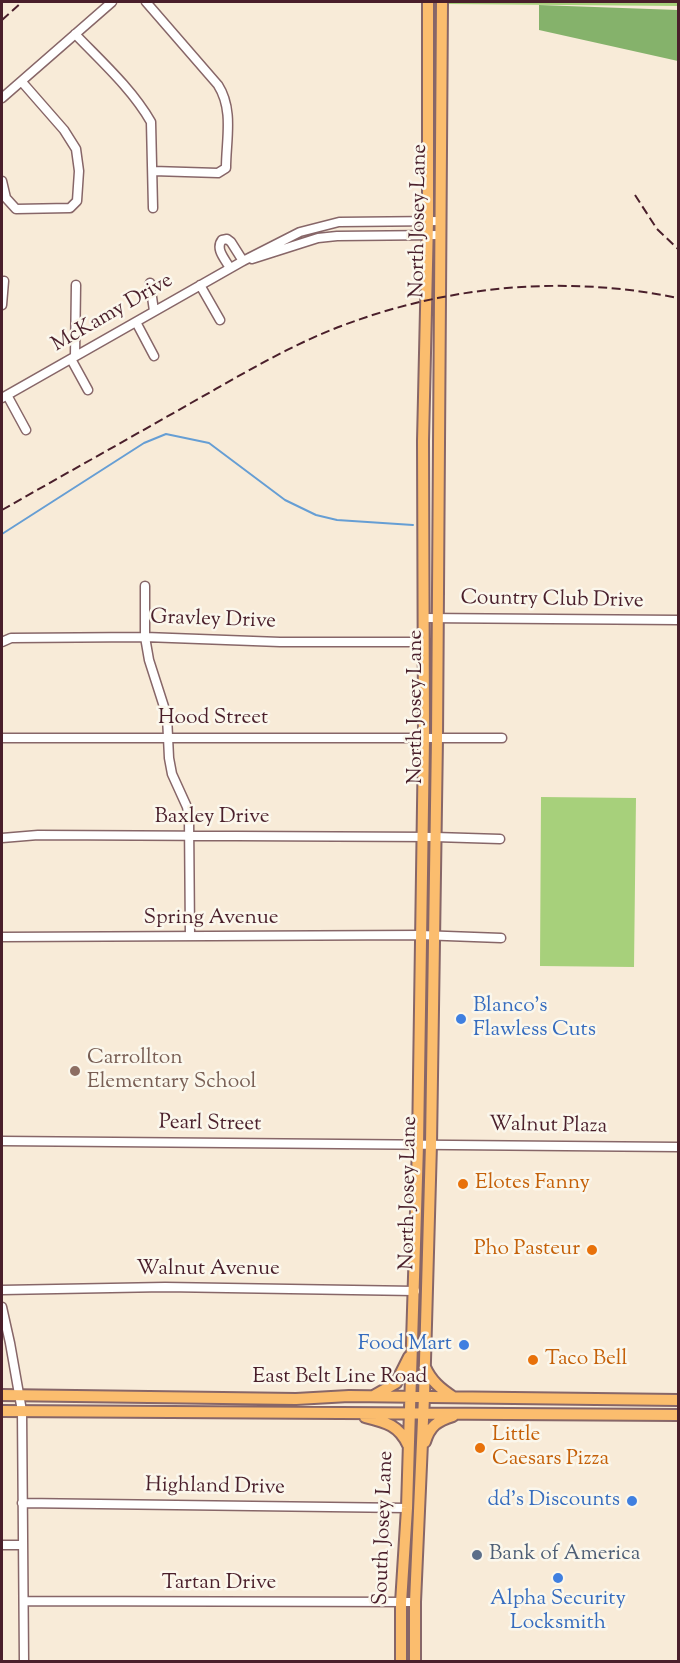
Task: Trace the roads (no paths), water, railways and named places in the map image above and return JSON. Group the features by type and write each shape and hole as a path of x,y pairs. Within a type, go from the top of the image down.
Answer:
{"main road":[{"name":"North Josey Lane","path":"409,1396 415,1291 424,738 423,441 428,220 428,2"},
{"name":"North Josey Lane","path":"423,1413 437,738 442,2"},
{"path":"372,1396 396,1383 411,1353"},
{"path":"425,1367 430,1379 453,1397"},
{"name":"East Belt Line Road","path":"2,1395 296,1399 409,1396 678,1400"},
{"name":"South Josey Lane","path":"402,1660 401,1603 407,1508 409,1396"},
{"path":"487,1414 506,1408 554,1407 565,1399"},
{"path":"566,1414 580,1406 621,1406 634,1400"},
{"name":"East Belt Line Road","path":"2,1411 678,1415"},
{"path":"351,1413 390,1424 397,1429 408,1447"},
{"name":"South Josey Lane","path":"415,1662 415,1602 423,1413"},
{"path":"422,1454 427,1436 435,1423 461,1413"}],"street":[{"path":"2,99 112,2"},
{"path":"146,2 218,85 225,96 228,117 226,168 218,173 153,171"},
{"path":"75,34 109,69 151,122 153,208"},
{"path":"2,181 6,198 16,209 70,208 77,201 79,171 76,149 64,130 21,82"},
{"name":"McKamy Drive","path":"4,397 230,268 300,232 339,222 440,221"},
{"name":"McKamy Drive","path":"243,261 263,257 318,238 440,235"},
{"path":"230,268 219,248 222,240 227,239 231,242 243,261"},
{"path":"2,305 4,281"},
{"path":"150,283 154,311"},
{"path":"76,285 73,357 88,390"},
{"path":"200,285 220,320"},
{"path":"136,322 154,357"},
{"path":"4,397 26,430"},
{"path":"145,586 145,637 153,675 167,716 172,774 187,807 190,936"},
{"name":"Country Club Drive","path":"424,618 678,620"},
{"name":"Gravley Drive","path":"2,642 11,638 145,637 280,642 424,642"},
{"name":"Hood Street","path":"2,738 167,736 502,738"},
{"name":"Baxley Drive","path":"2,838 38,835 500,839"},
{"name":"Spring Avenue","path":"2,937 434,935 501,938"},
{"name":"Pearl Street","path":"2,1141 418,1145"},
{"name":"Walnut Plaza","path":"418,1145 678,1147"},
{"name":"Walnut Avenue","path":"2,1290 165,1287 415,1291"},
{"path":"2,1307 22,1412 24,1662"},
{"name":"Highland Drive","path":"22,1503 407,1508"},
{"path":"2,1545 22,1545"},
{"name":"Tartan Drive","path":"24,1601 415,1602"}],"waterway":[{"path":"2,534 144,443 166,434 209,443 285,500 316,515 337,520 413,525"}],"railway":[{"path":"2,20 22,2"},
{"path":"635,195 657,229 678,249"},
{"path":"2,510 285,351 324,333 384,311 467,293 552,286 594,287 678,298"}],"place":[{"name":"Blanco's Flawless Cuts","path":"461,1019"},
{"name":"Carrollton Elementary School","path":"75,1071"},
{"name":"Elotes Fanny","path":"463,1184"},
{"name":"Pho Pasteur","path":"592,1250"},
{"name":"Food Mart","path":"464,1345"},
{"name":"Taco Bell","path":"533,1360"},
{"name":"Little Caesars Pizza","path":"480,1448"},
{"name":"dd's Discounts","path":"632,1501"},
{"name":"Bank of America","path":"477,1555"},
{"name":"Alpha Security Locksmith","path":"558,1578"}]}
